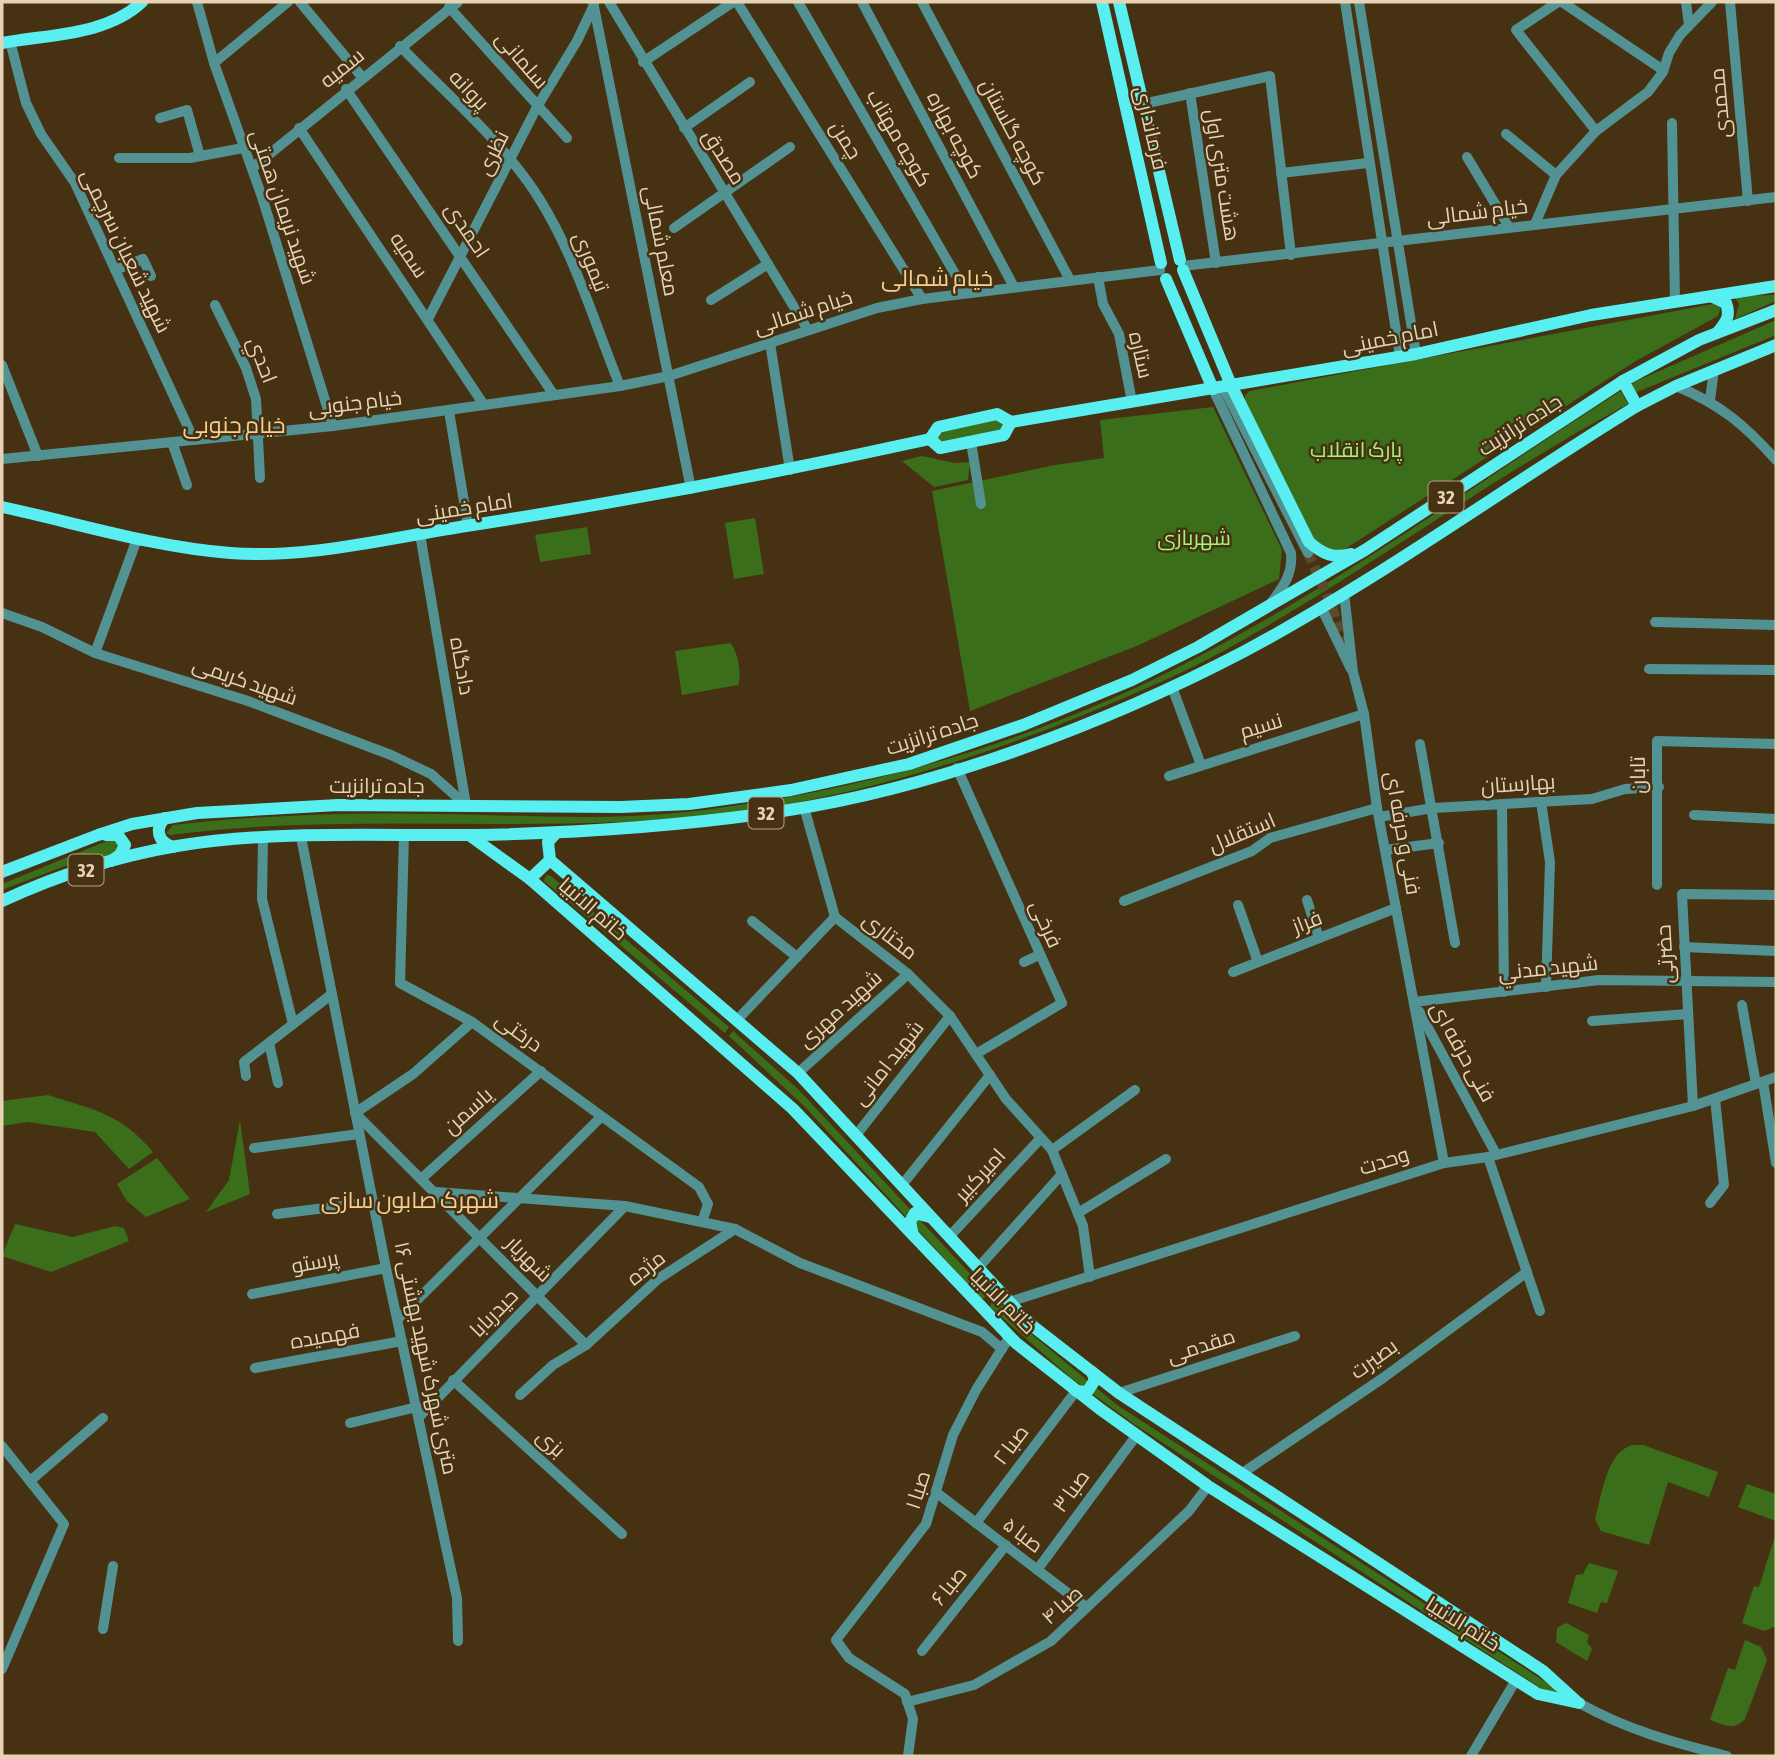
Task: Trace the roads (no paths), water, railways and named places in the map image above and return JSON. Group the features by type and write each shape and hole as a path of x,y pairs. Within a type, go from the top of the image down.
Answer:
{"main road":[{"path":"6,42 96,27 122,17 142,2"},
{"name":"فرمانداری","path":"1102,2 1163,271 1223,387"},
{"name":"فرمانداری","path":"1119,2 1182,265 1223,387"},
{"path":"1121,84 1137,80"},
{"path":"1147,202 1165,197"},
{"path":"1170,257 1182,265 1177,279 1163,271 1170,257"},
{"name":"امام خمینی","path":"1010,422 1400,357 1591,315 1776,286"},
{"path":"1713,297 1727,303 1729,311 1728,319 1718,332"},
{"name":"جاده ترانزیت","path":"2,872 98,835 165,818 338,805 621,807 688,804 768,794 899,767 1023,725 1132,680 1266,610 1365,550 1623,381 1718,332 1776,310"},
{"name":"جاده ترانزیت","path":"2,901 108,863 173,847 301,836 556,833 684,825 804,807 900,786 1090,723 1172,687 1321,607 1637,406 1676,386 1776,345"},
{"path":"1623,381 1637,406"},
{"path":"1223,387 1309,542 1328,555 1338,558 1365,550"},
{"path":"997,414 1010,422 1004,435 940,448 930,439 938,427 997,414"},
{"name":"امام خمینی","path":"2,506 137,539 230,553 280,554 420,534 691,489 930,439"},
{"path":"165,818 159,828 159,835 166,844 173,847"},
{"name":"خاتم الانبیا","path":"556,833 548,842 550,860 797,1073 857,1134 977,1269 1031,1324 1119,1393 1543,1671 1579,1703"},
{"path":"98,835 118,835 125,840 123,851 108,863"},
{"name":"خاتم الانبیا","path":"469,835 530,879 793,1109 1010,1336 1076,1391 1208,1486 1538,1694 1579,1703"},
{"path":"530,879 550,860"},
{"path":"913,1235 910,1222 915,1213 931,1217"},
{"path":"1076,1391 1087,1392 1092,1388 1095,1380 1092,1372"}],"street":[{"name":"شهید نریمان همتی","path":"197,2 214,63 252,168 332,426"},
{"path":"214,63 288,2"},
{"path":"300,2 362,77"},
{"name":"مصدق","path":"609,2 808,330"},
{"path":"643,62 735,2"},
{"name":"چمن","path":"735,2 922,299"},
{"name":"کوچه مهتاب","path":"798,2 966,293"},
{"name":"کوچه بهاره","path":"862,2 1014,287"},
{"name":"کوچه گلستان","path":"922,2 1070,280"},
{"path":"1345,2 1380,244 1400,357"},
{"path":"1359,2 1416,354"},
{"path":"1596,131 1516,30 1560,2 1663,70"},
{"path":"1686,2 1689,26"},
{"path":"1535,224 1556,175 1596,131 1648,92 1663,70 1669,53 1689,26 1712,2"},
{"name":"محمدی","path":"1730,2 1748,201"},
{"name":"نظری","path":"428,319 537,107 577,41 594,3"},
{"name":"معلم شمالی","path":"594,3 691,489"},
{"name":"سمیه","path":"252,168 454,4"},
{"name":"سلمانی","path":"454,4 537,107 567,138"},
{"name":"شهید شعبان سرچمی","path":"6,42 15,62 26,103 36,124 75,183 194,440"},
{"name":"پروانه","path":"400,46 511,161"},
{"path":"2,64 15,62"},
{"path":"1143,104 1270,76 1291,255"},
{"path":"684,128 750,82"},
{"name":"احمدی","path":"346,89 554,395"},
{"name":"هشت متری اول","path":"1191,93 1216,263"},
{"path":"160,118 187,110 200,156"},
{"path":"1672,123 1675,302"},
{"name":"سميه","path":"299,128 484,405"},
{"path":"1506,134 1556,175"},
{"path":"674,228 790,146"},
{"path":"119,158 200,156 243,148"},
{"path":"1466,158 1509,227"},
{"name":"تیموری","path":"511,161 540,201 559,234 620,386"},
{"path":"1282,173 1368,163"},
{"name":"خیام شمالی","path":"1182,265 1291,255 1776,197"},
{"path":"115,270 143,259 151,276"},
{"path":"711,300 768,264"},
{"name":"خیام شمالی","path":"669,376 877,308 966,293 1163,271"},
{"name":"ستاره","path":"1098,277 1103,304 1119,334 1132,402"},
{"name":"احدي","path":"215,305 246,368 256,399 260,478"},
{"path":"770,343 790,470"},
{"path":"2,365 38,456"},
{"path":"1710,400 1714,370"},
{"name":"خیام جنوبی","path":"2,459 332,426 620,386 669,376"},
{"path":"1676,386 1710,400 1749,430 1776,460"},
{"path":"1223,387 1308,553"},
{"path":"1223,387 1292,553 1292,565 1286,583 1266,610"},
{"path":"449,411 468,526"},
{"path":"172,442 187,485"},
{"path":"971,442 981,504"},
{"name":"دادگاه","path":"420,534 466,805"},
{"path":"95,653 137,539"},
{"path":"1344,593 1353,672"},
{"path":"1321,607 1353,672"},
{"name":"شهید کریمی","path":"2,613 42,627 95,653 222,692 391,755 431,774 466,805"},
{"path":"1655,622 1776,625"},
{"path":"1649,669 1776,670"},
{"name":"فنی و حرفه ای","path":"1353,672 1364,714 1378,812 1414,1002"},
{"path":"1172,687 1200,765"},
{"name":"نسيم","path":"1169,776 1364,714"},
{"name":"تابان","path":"1657,885 1657,741 1776,744"},
{"path":"1420,744 1455,943"},
{"name":"فرخی","path":"957,768 1062,1003 976,1054"},
{"name":"بهارستان","path":"1378,812 1592,799 1625,789 1658,787"},
{"path":"1541,802 1550,862 1546,987"},
{"path":"1502,805 1504,992"},
{"name":"مختاری","path":"804,807 835,917 908,974 950,1016 990,1075 1040,1139 1052,1150 1083,1226 1090,1278"},
{"name":"استقلال","path":"1124,901 1252,851 1270,838 1378,812"},
{"path":"1694,815 1776,819"},
{"name":"درختی","path":"404,835 400,983 472,1022 699,1187 708,1204 702,1222"},
{"name":"۱۶ متری شهرک شهيد بهشتی","path":"301,836 386,1268 457,1598 458,1641"},
{"path":"263,838 262,899 293,1024"},
{"path":"1385,850 1439,843"},
{"name":"حضرتی","path":"1693,1106 1682,894 1776,895"},
{"path":"1307,900 1319,938"},
{"path":"1238,905 1258,962"},
{"name":"فراز","path":"1233,972 1396,908"},
{"path":"737,1020 835,917"},
{"path":"752,921 797,957"},
{"path":"1684,947 1776,951"},
{"path":"1024,962 1039,955"},
{"name":"شهید مهری","path":"797,1073 908,974"},
{"name":"شهيد مدني","path":"1414,1002 1599,980 1776,982"},
{"path":"246,1076 244,1062 332,993"},
{"name":"فنی حرفه ای","path":"1414,1002 1492,1155 1540,1311"},
{"name":"فنی حرفه ای","path":"1414,1002 1444,1163"},
{"path":"1742,1004 1776,1163"},
{"path":"1592,1021 1688,1014"},
{"name":"شهید امانی","path":"857,1134 950,1016"},
{"path":"355,1113 413,1074 472,1022"},
{"path":"269,1043 278,1083"},
{"name":"یاسمن","path":"421,1179 541,1071"},
{"path":"902,1185 990,1075"},
{"name":"وحدت","path":"1009,1302 1444,1163 1492,1155 1693,1106 1776,1077"},
{"path":"1052,1150 1135,1090"},
{"path":"1710,1203 1724,1185 1715,1099"},
{"name":"شهریار","path":"355,1113 586,1345"},
{"path":"398,1319 601,1117"},
{"path":"254,1148 359,1134"},
{"name":"امیرکبیر","path":"948,1237 1040,1139"},
{"path":"1078,1213 1166,1159"},
{"path":"977,1269 1062,1174"},
{"path":"436,1192 625,1206 734,1229 800,1263 982,1332 1002,1349"},
{"path":"277,1214 373,1202"},
{"name":"حیدربابا","path":"418,1412 538,1296 625,1206"},
{"name":"مژده","path":"520,1395 553,1365 586,1345 658,1279 734,1229"},
{"name":"پرستو","path":"252,1294 386,1268"},
{"name":"بصيرت","path":"1241,1474 1383,1377 1527,1272"},
{"name":"صبا ۱","path":"908,1702 905,1694 885,1678 849,1658 836,1640 926,1524 953,1435 976,1390 1010,1336"},
{"name":"مقدمی","path":"1119,1393 1295,1336"},
{"name":"فهمیده","path":"255,1368 402,1341"},
{"name":"بزی","path":"453,1380 622,1534"},
{"name":"صبا ۲","path":"976,1523 1076,1391"},
{"path":"350,1423 418,1412"},
{"path":"30,1481 103,1418"},
{"name":"صبا ۳","path":"1037,1570 1136,1436"},
{"path":"2,1446 64,1524 2,1669"},
{"name":"صبا ۴","path":"908,1702 974,1685 1051,1641 1189,1511 1208,1486"},
{"name":"صبا ۵","path":"937,1493 1086,1607"},
{"name":"صبا ۶","path":"922,1651 1006,1545"},
{"path":"103,1629 113,1566"},
{"path":"1471,1756 1516,1680"},
{"path":"908,1702 914,1720 908,1756"},
{"name":"خاتم الانبیا","path":"1579,1703 1612,1722 1648,1736 1727,1756"}],"tunnel":[{"path":"1308,553 1332,606 1347,654"}],"district":[{"name":"خیام شمالی","path":"937,278"},
{"name":"خیام جنوبی","path":"234,425"},
{"name":"شهرک صابون سازی","path":"410,1200"}],"park label":[{"name":"پارک انقلاب","path":"1356,450"},
{"name":"شهربازی","path":"1194,538"}]}
